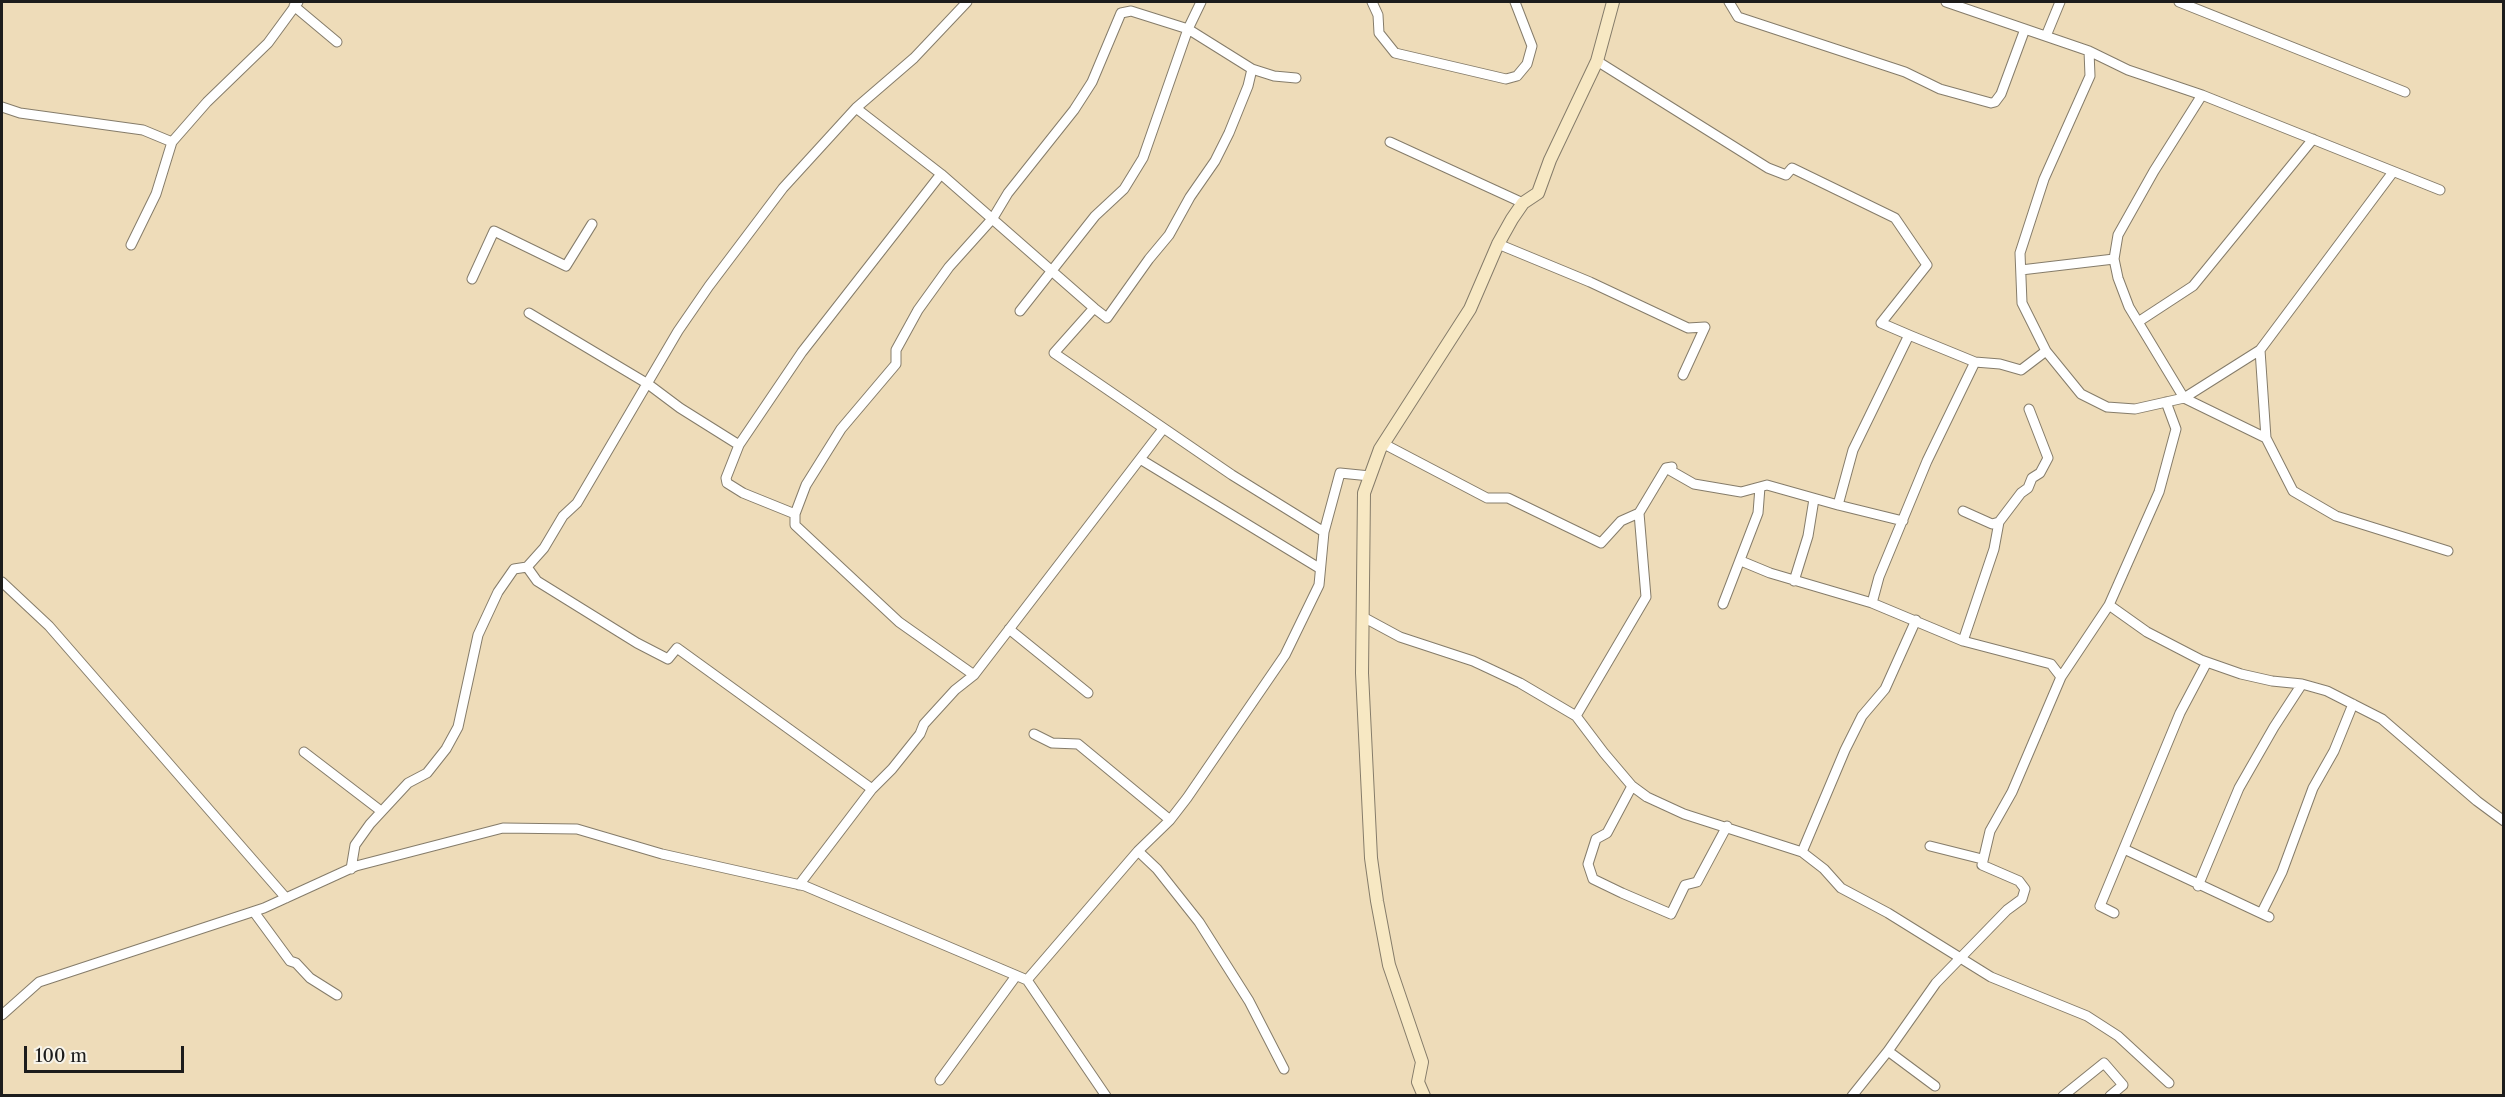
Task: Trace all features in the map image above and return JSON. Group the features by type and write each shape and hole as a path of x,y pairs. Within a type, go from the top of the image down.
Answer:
{"street":[{"path":"351,868 355,844 381,811 408,783 427,773 446,749 458,727 478,635 498,592 513,570 528,567 544,548 563,516 577,502 678,331 709,286 783,188 856,108 914,58 967,2"},
{"path":"1020,311 1095,216 1124,189 1143,158 1188,29 1201,2"},
{"path":"1372,2 1378,15 1379,33 1395,52 1506,79 1517,76 1527,64 1532,46 1515,2"},
{"path":"1424,1095 1418,1082 1422,1062 1389,965 1371,858 1364,719 1362,617 1364,494 1383,444 1470,309 1498,244 1523,203 1538,193 1550,159 1597,61 1613,2"},
{"path":"1729,2 1737,17 1905,72 1940,88 1991,103 1995,102 2001,94 2025,29"},
{"path":"1946,2 2089,51 2128,70 2202,95 2440,190"},
{"path":"2046,36 2060,2"},
{"path":"2179,2 2405,92"},
{"path":"131,245 156,194 172,142 207,102 268,44 296,4 337,42"},
{"path":"974,675 898,622 795,525 795,514 806,485 841,429 896,364 896,350 918,310 949,267 993,218 1008,193 1050,143 1092,82 1121,13 1131,11 1188,29 1252,69 1274,76 1296,78"},
{"path":"2089,51 2090,76 2044,179 2020,253 2022,303 2046,351 2081,394 2107,407 2135,409 2184,398 2260,350 2393,172"},
{"path":"1597,61 1768,168 1786,175 1792,168 1895,218 1927,266 1881,323 1975,362 2000,364 2021,370 2046,351"},
{"path":"856,108 941,174 1107,318 1169,235 1190,197 1215,161 1248,86 1252,69"},
{"path":"2202,95 2154,171 2118,235 2114,258 2121,288 2138,322 2184,398 2266,438"},
{"path":"2,107 20,113 143,130 172,142"},
{"path":"2138,322 2193,286 2313,139"},
{"path":"1390,142 1523,203"},
{"path":"795,514 743,493 727,483 726,478 739,445 802,352 941,174"},
{"path":"472,279 494,231 566,266 592,225"},
{"path":"1498,244 1590,282 1688,328 1705,327 1683,375"},
{"path":"2021,270 2114,258"},
{"path":"1094,308 1054,353 1232,475 1324,531"},
{"path":"529,313 648,384 680,408 739,445"},
{"path":"1838,505 1853,450 1909,335"},
{"path":"2260,350 2266,438 2293,491 2336,516 2448,551"},
{"path":"1872,603 1879,577 1951,408 1975,362"},
{"path":"1852,1095 1888,1051 1936,983 1964,958 2007,910 2022,898 2025,889 2019,881 1982,865 1990,831 2012,792 2061,677 2109,605 2159,492 2176,429 2166,402"},
{"path":"1963,641 1994,549 1999,522 2021,493 2028,488 2032,478 2040,473 2048,458 2029,409"},
{"path":"799,885 872,789 920,734 924,724 955,690 974,675 1163,429"},
{"path":"1383,444 1430,466 1451,481 1487,498 1508,498 1601,543 1621,521 1639,513 1671,468 1694,484 1741,492 1767,485 1903,521"},
{"path":"1140,459 1319,568"},
{"path":"1026,980 1138,851 1170,820 1285,655 1319,585 1324,531 1340,473 1370,476"},
{"path":"1724,604 1758,513 1760,487"},
{"path":"1794,581 1808,536 1814,499"},
{"path":"1963,511 1992,524 1999,522"},
{"path":"1576,716 1646,597 1639,513"},
{"path":"1741,561 1794,581 1872,603 1963,641 2051,664 2061,677"},
{"path":"528,567 537,581 637,643 668,659 677,648 872,789"},
{"path":"2,582 49,626 286,898"},
{"path":"2109,605 2167,643 2207,662 2241,674 2272,681 2302,684 2327,691 2382,718 2477,801 2504,821"},
{"path":"1362,617 1400,637 1473,660 1520,683 1576,716 1632,786 1647,797 1684,814 1803,852 1824,869 1841,888 1964,958 1991,977 2087,1016 2118,1036 2169,1083"},
{"path":"1803,852 1845,750 1862,716 1885,689 1916,620"},
{"path":"1009,629 1088,693"},
{"path":"2114,913 2100,906 2180,713 2207,662"},
{"path":"2198,886 2239,788 2302,684"},
{"path":"2124,849 2198,886 2266,915 2313,788 2334,751 2353,704"},
{"path":"1034,734 1052,743 1078,744 1170,820"},
{"path":"304,752 381,811"},
{"path":"1632,786 1607,833 1596,839 1588,864 1593,879 1671,914 1685,885 1698,882 1727,826"},
{"path":"2,1015 39,982 254,912 351,868 503,828 577,829 662,854 799,885 1026,980 1106,1095"},
{"path":"1930,846 1982,859"},
{"path":"1138,851 1157,868 1199,922 1249,1001 1284,1069"},
{"path":"254,912 290,961 296,963 310,978 337,995"},
{"path":"940,1080 1016,976"},
{"path":"1888,1051 1935,1086"},
{"path":"2063,1095 2104,1063 2123,1085 2110,1095"}]}
